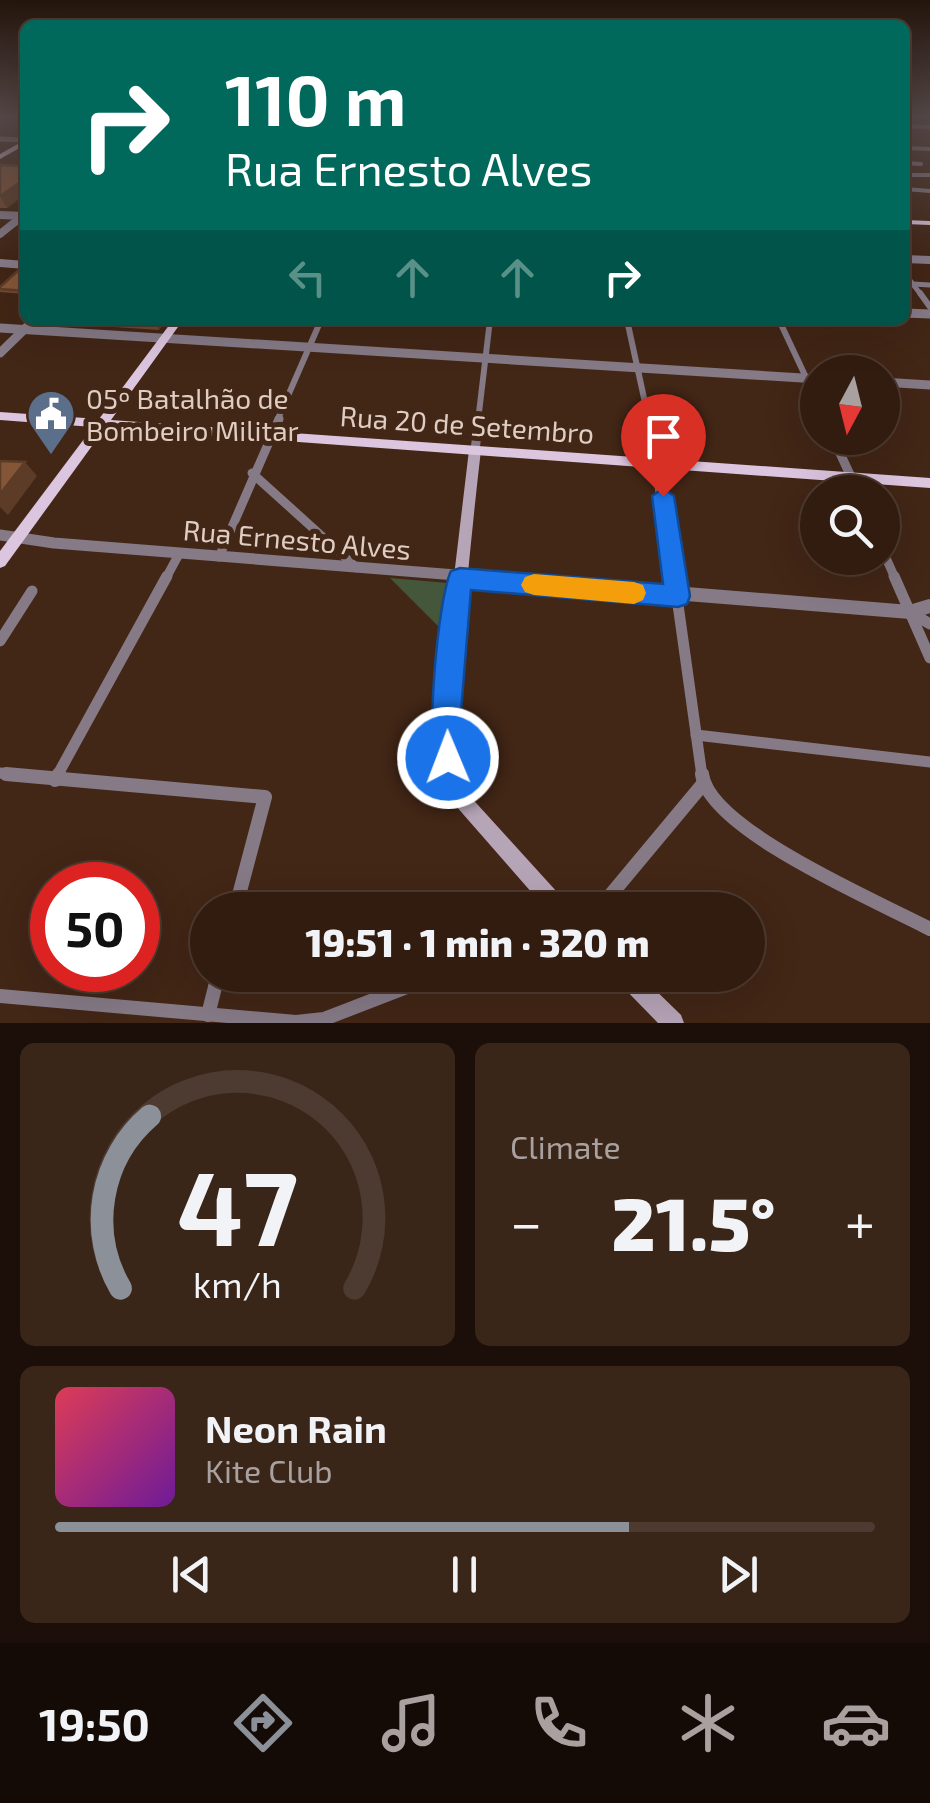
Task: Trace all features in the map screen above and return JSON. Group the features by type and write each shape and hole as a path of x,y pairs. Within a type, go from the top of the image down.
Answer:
{"main road":[{"path":"0,562 174,325"},
{"name":"Rua 20 de Setembro","path":"0,416 823,475"},
{"path":"474,450 446,711 452,783 474,816 544,892"},
{"name":"Rua 20 de Setembro","path":"900,481 930,483"},
{"path":"641,992 673,1023"}],"street":[{"path":"0,234 20,218"},
{"path":"910,285 930,310"},
{"path":"0,353 29,325"},
{"path":"219,557 319,325"},
{"path":"474,450 489,325"},
{"path":"628,325 658,463 702,784 727,815 756,838 930,929"},
{"path":"783,325 800,357"},
{"path":"0,328 800,378"},
{"path":"900,383 930,385"},
{"path":"252,473 357,568"},
{"name":"Rua Ernesto Alves","path":"0,534 16,540 460,579 910,612 930,624"},
{"name":"Rua Ernesto Alves","path":"0,544 16,540"},
{"path":"55,780 179,554"},
{"path":"894,575 930,658"},
{"path":"0,641 32,591"},
{"path":"910,612 930,606"},
{"path":"696,734 930,762"},
{"path":"0,773 264,797 240,892"},
{"path":"613,892 702,784"},
{"path":"208,1015 214,992"},
{"path":"0,996 296,1022 324,1019 394,992"}],"green space":[{"path":"390,578 448,583 442,630"}],"building":[{"path":"0,165 20,166 20,182 0,196"},
{"path":"20,269 20,291 0,287"},
{"path":"0,461 25,462 0,494"}],"slow traffic":[{"path":"534,585 634,593"}],"place":[{"name":"05º Batalhão de Bombeiro Militar","path":"51,456"}],"route":[{"path":"448,758 446,711 460,579 678,596 663,496"}]}
